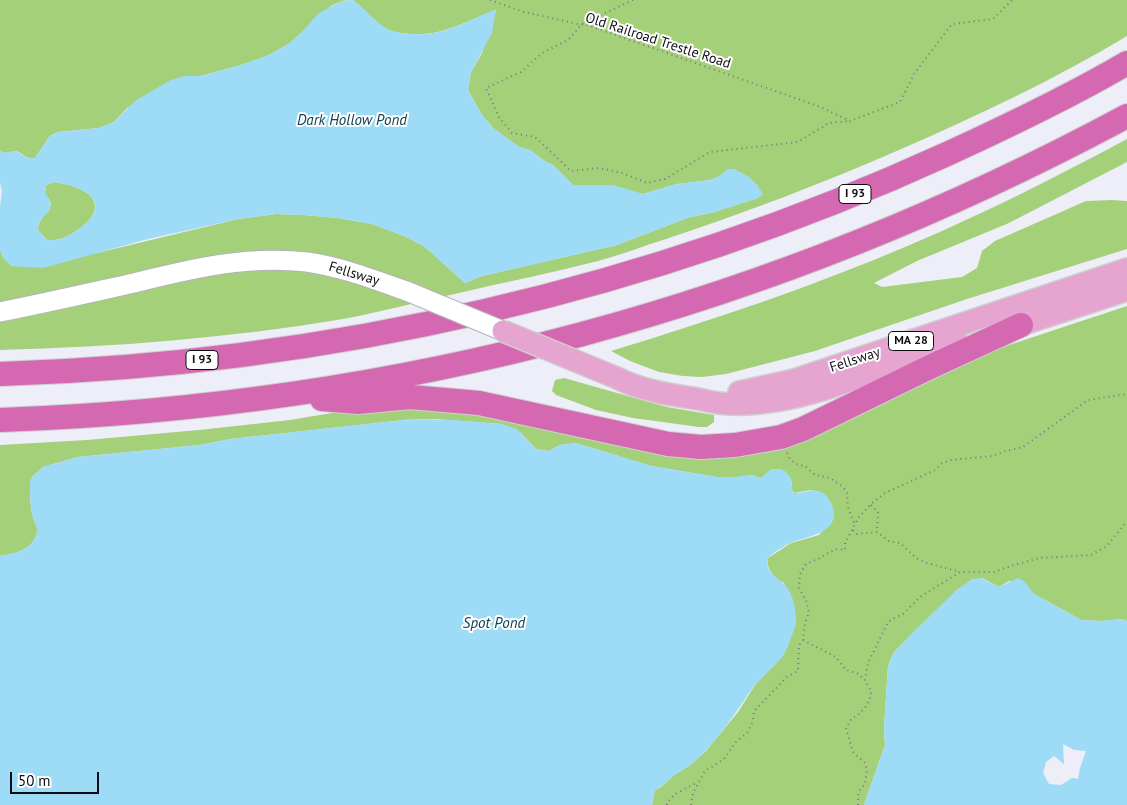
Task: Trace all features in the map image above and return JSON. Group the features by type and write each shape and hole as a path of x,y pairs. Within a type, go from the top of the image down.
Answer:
{"highway":[{"name":"I 93","path":"0,374 148,366 318,345 445,321 568,291 691,254 851,196 984,137 1046,107 1127,63"},
{"path":"0,420 147,412 288,395 393,378 486,359 604,329 793,268 913,220 1030,166 1127,116"},
{"path":"288,395 358,402 410,397 479,402 642,439 689,446 735,445 781,436 828,418 922,371 1022,325"}],"main road":[{"name":"Fellsway","path":"0,312 219,264 276,260 322,265 348,271 409,292 652,391 732,404 799,396 827,388 1127,290"},
{"name":"Fellsway","path":"692,398 752,390 794,380 1127,269"}],"path":[{"name":"Old Railroad Trestle Road","path":"490,0 524,12 582,24 818,106 850,121"},
{"path":"633,0 582,24 568,40 542,53 521,72 486,88 499,117 512,132 536,137 571,170 600,168 622,173 647,183 666,179 710,152 798,142 829,123 850,121 900,102 914,74 952,24 993,19 1012,0"},
{"path":"691,805 694,793 705,771 724,759 736,742 747,733 753,721 754,711 787,677 798,671 798,645 803,640 805,623 809,613 806,600 799,588 800,574 806,564 835,549 845,550 846,543 859,517 885,493 935,470 942,463 951,460 992,456 1023,447 1088,400 1127,394"},
{"path":"781,436 790,459 796,464 805,466 815,475 830,478 843,488 847,493 848,507 855,525"},
{"path":"871,504 878,512 877,532"},
{"path":"853,530 857,534 877,532 889,541 900,544 916,558 927,563 960,572 995,572 1039,558 1091,555 1107,546 1127,522"},
{"path":"865,680 868,663 888,622 904,613 920,597 960,572"},
{"path":"803,640 836,657 846,670 857,673 865,680 871,691 871,696 865,708 852,718 846,728 853,752 864,763 867,770 865,784 859,791 858,805"},
{"path":"667,805 675,794 700,781"}],"green space":[{"path":"0,0 351,0 342,1 331,6 290,43 267,56 200,76 185,76 127,108 114,122 99,128 58,132 50,136 35,158 32,158 16,151 4,153 0,151"},
{"path":"353,0 1127,0 1127,36 1072,68 1015,97 870,162 754,208 607,259 372,313 301,326 215,336 86,347 0,350 0,250 4,259 97,253 238,219 276,214 304,215 372,224 404,236 424,246 465,283 482,276 617,245 687,218 714,212 758,198 758,186 744,175 728,169 720,176 710,180 677,184 643,194 602,185 573,185 553,165 530,150 519,147 493,128 482,115 468,90 471,72 482,53 496,10 440,32 416,34 387,29 376,22"},
{"path":"1127,139 1127,162 1009,223 917,261 874,283 882,287 962,277 977,268 982,251 995,241 1086,201 1127,201 1127,249 967,299 815,351 726,374 702,377 659,372 630,361 611,351 763,302 875,259 993,207"},
{"path":"54,182 80,189 93,199 95,205 92,216 82,227 65,237 47,240 38,230 38,226 51,205 45,194 46,185"},
{"path":"1127,306 1127,621 1122,619 1081,620 1034,594 1024,582 1009,581 999,587 982,578 958,589 894,652 888,666 884,728 885,745 864,805 652,805 655,790 689,766 706,751 738,712 755,685 784,653 796,623 784,583 771,573 768,566 768,558 791,543 819,535 833,519 832,505 826,496 811,490 794,493 792,482 751,475 717,477 651,466 576,443 560,445 549,451 536,449 521,433 501,424 413,419 231,439 200,445 78,457 43,467 33,476 30,482 31,509 37,530 35,538 23,550 0,556 0,445 87,440 199,430 290,420 344,411 415,409 483,415 716,458 740,457 799,443 860,415 909,388 1003,347"},
{"path":"564,378 667,407 714,415 714,422 707,427 699,427 633,418 596,410 556,395 552,391 555,380"}],"water":[{"name":"Dark Hollow Pond","path":"353,0 387,29 416,34 440,32 496,9 492,33 471,72 468,90 482,115 493,128 519,147 530,150 553,165 573,185 613,185 643,194 677,184 710,180 720,176 728,169 734,169 749,177 763,194 758,198 714,212 687,218 617,245 482,276 465,283 424,246 404,236 372,224 304,215 276,214 238,219 148,239 43,268 11,266 4,259 0,250 2,191 0,183 0,151 4,153 16,151 27,158 35,158 50,136 59,132 99,128 114,122 136,100 171,80 185,76 200,76 267,56 290,43 319,13 342,1","holes":["54,182 74,186 88,194 93,199 95,210 82,227 65,237 47,240 38,230 38,226 42,218 50,210 50,201 45,194 46,185"]},
{"name":"Spot Pond","path":"413,419 501,424 517,429 536,449 549,451 560,445 576,443 651,466 717,477 750,475 761,478 771,469 781,469 791,478 793,493 816,490 823,493 830,501 834,514 832,522 828,527 822,532 790,543 768,558 768,568 788,589 795,606 796,624 785,653 754,686 708,748 689,766 655,790 652,805 0,805 0,556 23,550 35,538 37,530 32,513 30,495 30,482 33,476 43,467 78,457 200,445 231,439"},
{"path":"981,578 999,587 1018,578 1024,581 1034,594 1081,620 1122,619 1127,621 1127,805 864,805 885,745 884,728 888,666 894,652 958,589 972,579","holes":["1063,744 1074,750 1086,751 1078,779 1072,778 1061,785 1049,784 1043,773 1046,762 1054,756 1064,764"]}]}
